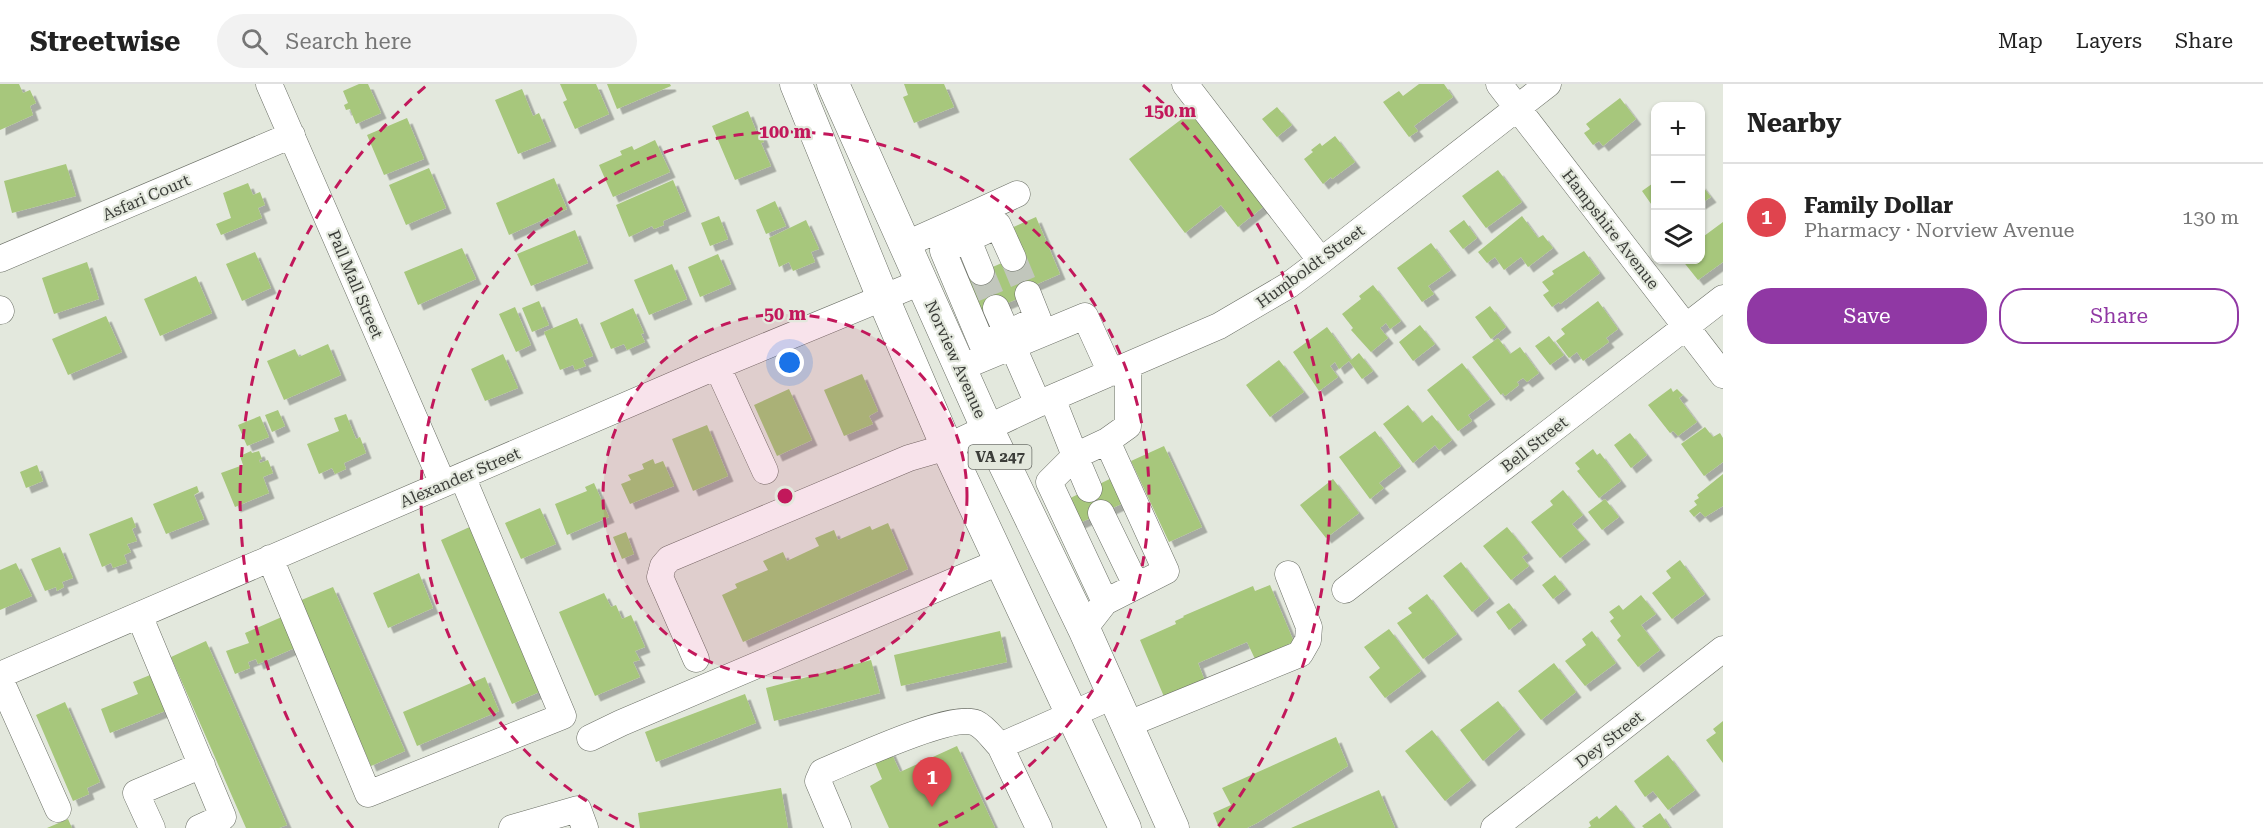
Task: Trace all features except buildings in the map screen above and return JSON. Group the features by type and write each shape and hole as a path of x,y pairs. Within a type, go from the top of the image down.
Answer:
{"main road":[{"name":"VA 247","path":"796,84 883,298 947,447 1125,828"},
{"name":"Norview Avenue","path":"833,84 987,428 1084,629 1173,828"}],"street":[{"name":"Pall Mall Street","path":"269,84 563,716 368,794 270,558"},
{"path":"1185,84 1321,261"},
{"name":"Hampshire Avenue","path":"1499,84 1723,375"},
{"name":"Humboldt Street","path":"696,659 660,577 663,566 669,558 909,458 947,447 1243,314 1289,285 1321,261 1548,84"},
{"name":"Asfari Court","path":"0,260 292,135"},
{"path":"1017,194 964,230 943,251 982,344 1010,340 1085,316 1119,369 1128,426 1107,441 1075,456 1049,482 1020,499"},
{"path":"904,245 964,230 999,225 1013,258"},
{"path":"964,230 981,272"},
{"name":"Alexander Street","path":"0,677 717,366 921,282"},
{"path":"960,368 1010,340 1038,319 1028,294"},
{"name":"Bell Street","path":"1345,590 1723,297"},
{"path":"996,308 1010,340 1075,456 1089,489"},
{"path":"717,366 765,471"},
{"path":"1084,629 1105,602 1166,570 1107,441"},
{"path":"1049,482 1105,602"},
{"path":"1101,513 1136,585"},
{"path":"590,738 999,562"},
{"path":"1126,725 1300,654 1308,640 1309,627 1288,574"},
{"path":"139,615 223,817 199,828"},
{"name":"Dey Street","path":"1494,828 1723,649"},
{"path":"0,677 58,809"},
{"path":"1000,746 1113,696"},
{"path":"838,828 818,781 822,772 903,738 964,720 977,723 1000,746 1038,828"},
{"path":"152,828 136,793 202,765"},
{"path":"512,828 578,809 585,828"}],"tunnel":[{"path":"1013,258 1028,294"},
{"path":"981,272 996,308"}],"place":[{"name":"Family Dollar","path":"932,807"}]}
